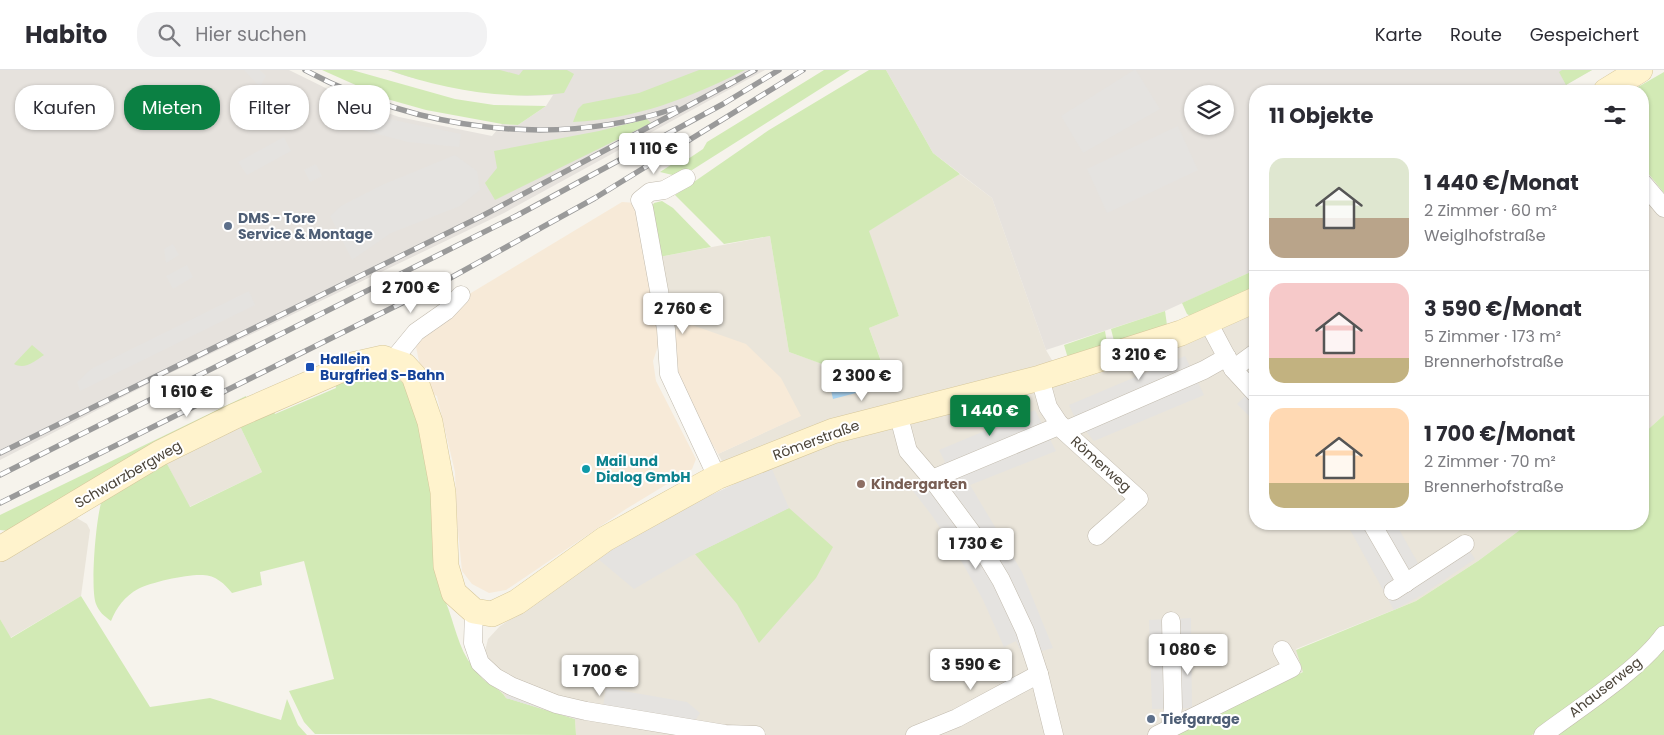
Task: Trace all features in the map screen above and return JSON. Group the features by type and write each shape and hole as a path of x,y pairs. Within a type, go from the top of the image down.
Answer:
{"street":[{"path":"1616,85 1640,70"},
{"path":"686,178 664,190 650,192 640,200 644,208 666,329 669,374 717,477"},
{"path":"1649,190 1664,208"},
{"path":"461,295 446,311 427,322 416,332 393,360 404,366 414,376 421,391 430,422 441,474 449,580 454,593 474,611 473,643 480,663 495,677 511,686 556,704 586,711 725,734 756,735"},
{"name":"Römerstraße","path":"474,611 492,614 517,602 605,539 717,477 833,432 898,413 1040,378 1181,333 1249,303"},
{"path":"1208,322 1230,363 1249,386"},
{"path":"932,479 1204,370 1249,355"},
{"name":"Schwarzbergweg","path":"0,549 160,453 226,420 352,365 382,358 393,360"},
{"name":"Römerweg","path":"1040,378 1048,407 1062,428 1139,499 1097,536"},
{"path":"898,413 908,451 932,479 975,537 1001,580 1026,631 1040,674 1054,735"},
{"path":"1375,530 1399,587 1464,544"},
{"path":"1163,732 1172,708 1171,621"},
{"name":"Ahauserweg","path":"1543,735 1609,686 1656,646 1664,635"},
{"path":"1163,732 1292,668 1282,650"},
{"path":"915,735 958,718 1040,674"}],"shaded area":[{"path":"0,70 289,70 320,85 319,130 390,130 390,114 492,136 502,124 518,125 546,106 553,95 527,96 473,91 409,77 388,70 765,70 504,213 162,377 0,460"},
{"path":"244,70 260,70 266,76 261,85 258,85"},
{"path":"886,70 1592,70 1566,85 1249,85 1249,273 1165,311 1046,350 992,198 933,153"},
{"path":"1136,70 1160,109 1083,153 1061,116"},
{"path":"390,119 461,134 459,147 408,142 363,130 390,130"},
{"path":"1178,126 1198,170 1107,213 1087,169"},
{"path":"284,137 291,151 247,175 238,162"},
{"path":"455,155 477,171 480,190 460,206 391,233 352,260 330,216 341,206 382,185"},
{"path":"316,164 322,176 310,182 304,170"},
{"path":"960,174 992,198 1046,350 1066,384 1179,347 1249,315 1249,530 1520,530 1478,561 1416,601 1296,649 1304,671 1171,735 576,735 575,719 506,698 501,691 508,676 492,665 485,651 488,639 500,626 543,598 597,558 688,506 735,484 718,454 800,416 671,331 659,257 770,236 789,352 891,388 869,328 899,316 868,231"},
{"path":"1649,175 1664,193 1664,415 1649,429"},
{"path":"622,202 637,203 662,334 653,361 656,381 696,459 692,469 626,509 506,590 489,593 472,584 462,571 455,472 437,396 425,390 415,342 461,299"},
{"path":"173,244 179,255 166,263 164,249"},
{"path":"187,265 193,277 173,289 166,276"},
{"path":"249,291 255,305 80,391 77,382 91,369"},
{"path":"692,325 746,344 781,378 801,416 718,454 694,412 670,350 671,331"},
{"path":"1185,356 1204,395 1094,441 1075,418 1069,405"},
{"path":"1249,369 1249,416 1237,404 1246,395 1234,382"},
{"path":"1035,410 1056,451 970,485 1022,572 1053,648 1023,656 1016,641 1004,647 983,600 963,564 933,517 910,487 945,462 939,450"},
{"path":"239,424 262,472 189,507 165,460"},
{"path":"771,467 789,508 689,557 634,589 597,558 688,506"},
{"path":"75,517 87,524 90,530 81,596 10,638 0,619 0,558"},
{"path":"1350,530 1399,530 1423,572 1465,544 1475,559 1422,595 1394,610"},
{"path":"1191,618 1192,708 1152,709 1149,620"},
{"path":"511,686 602,713 606,688 687,702 700,713 690,728 575,719 506,698"}],"green space":[{"path":"322,70 352,70 455,99 494,105 546,106 518,125 502,124 426,110 390,100 390,85 356,85"},
{"path":"388,70 500,70 519,75 523,70 567,70 574,74 564,93 520,95 475,92 452,88"},
{"path":"699,70 745,70 704,90 641,112 619,117 573,122 578,109 583,104 639,93"},
{"path":"824,70 850,70 681,177 660,172 683,157 688,159 703,149 707,142"},
{"path":"869,70 886,70 933,153 960,174 869,231 899,316 869,328 891,389 789,352 770,236 724,244 675,195 769,130"},
{"path":"1562,70 1592,70 1566,85 1559,72"},
{"path":"1664,72 1664,193 1649,174 1649,85 1641,85"},
{"path":"647,119 651,123 495,200 485,183 497,168 494,151 599,131"},
{"path":"662,201 673,208 711,247 659,257 649,211 654,203"},
{"path":"1249,273 1249,294 1194,318 1187,314 1182,303"},
{"path":"1165,311 1167,325 1118,345 1114,341 1111,329"},
{"path":"1105,331 1108,349 1071,359 1067,355 1064,345"},
{"path":"32,345 44,355 26,365 18,366 14,364"},
{"path":"362,371 386,371 405,384 428,445 441,592 460,644 468,660 483,679 506,698 575,719 576,735 315,734 304,722 289,691 334,679 304,561 260,572 262,585 232,593 223,583 207,575 179,577 160,581 144,586 129,595 121,603 111,621 104,616 96,604 94,596 94,569 98,521 102,500 165,460 190,507 262,472 239,424 273,409 275,414 336,388 335,382"},
{"path":"246,396 247,400 10,531 0,530 0,515"},
{"path":"1664,415 1664,627 1629,664 1532,735 1171,735 1303,672 1296,650 1416,601 1478,561 1520,530 1649,530 1649,429"},
{"path":"789,508 833,547 816,578 759,643 737,604 695,554"},
{"path":"81,596 150,707 210,698 281,720 287,699 298,725 307,735 0,735 0,619 11,638"},
{"path":"1664,642 1664,735 1550,735"}],"water":[{"path":"853,381 856,393 833,399 830,386"}],"railway":[{"path":"305,70 348,91 393,107 439,119 487,127 535,130 582,128 630,121 676,108"},
{"path":"726,86 755,70"},
{"path":"0,475 518,215 723,104 779,70"},
{"path":"0,503 434,287 595,198 803,70"},
{"path":"0,453 482,216 731,83"}],"place":[{"name":"DMS - Tore Service & Montage","path":"228,226"},
{"name":"Hallein Burgfried S-Bahn","path":"310,367"},
{"name":"Mail und Dialog GmbH","path":"586,469"},
{"name":"Kindergarten","path":"861,484"},
{"name":"Tiefgarage","path":"1151,719"}]}
